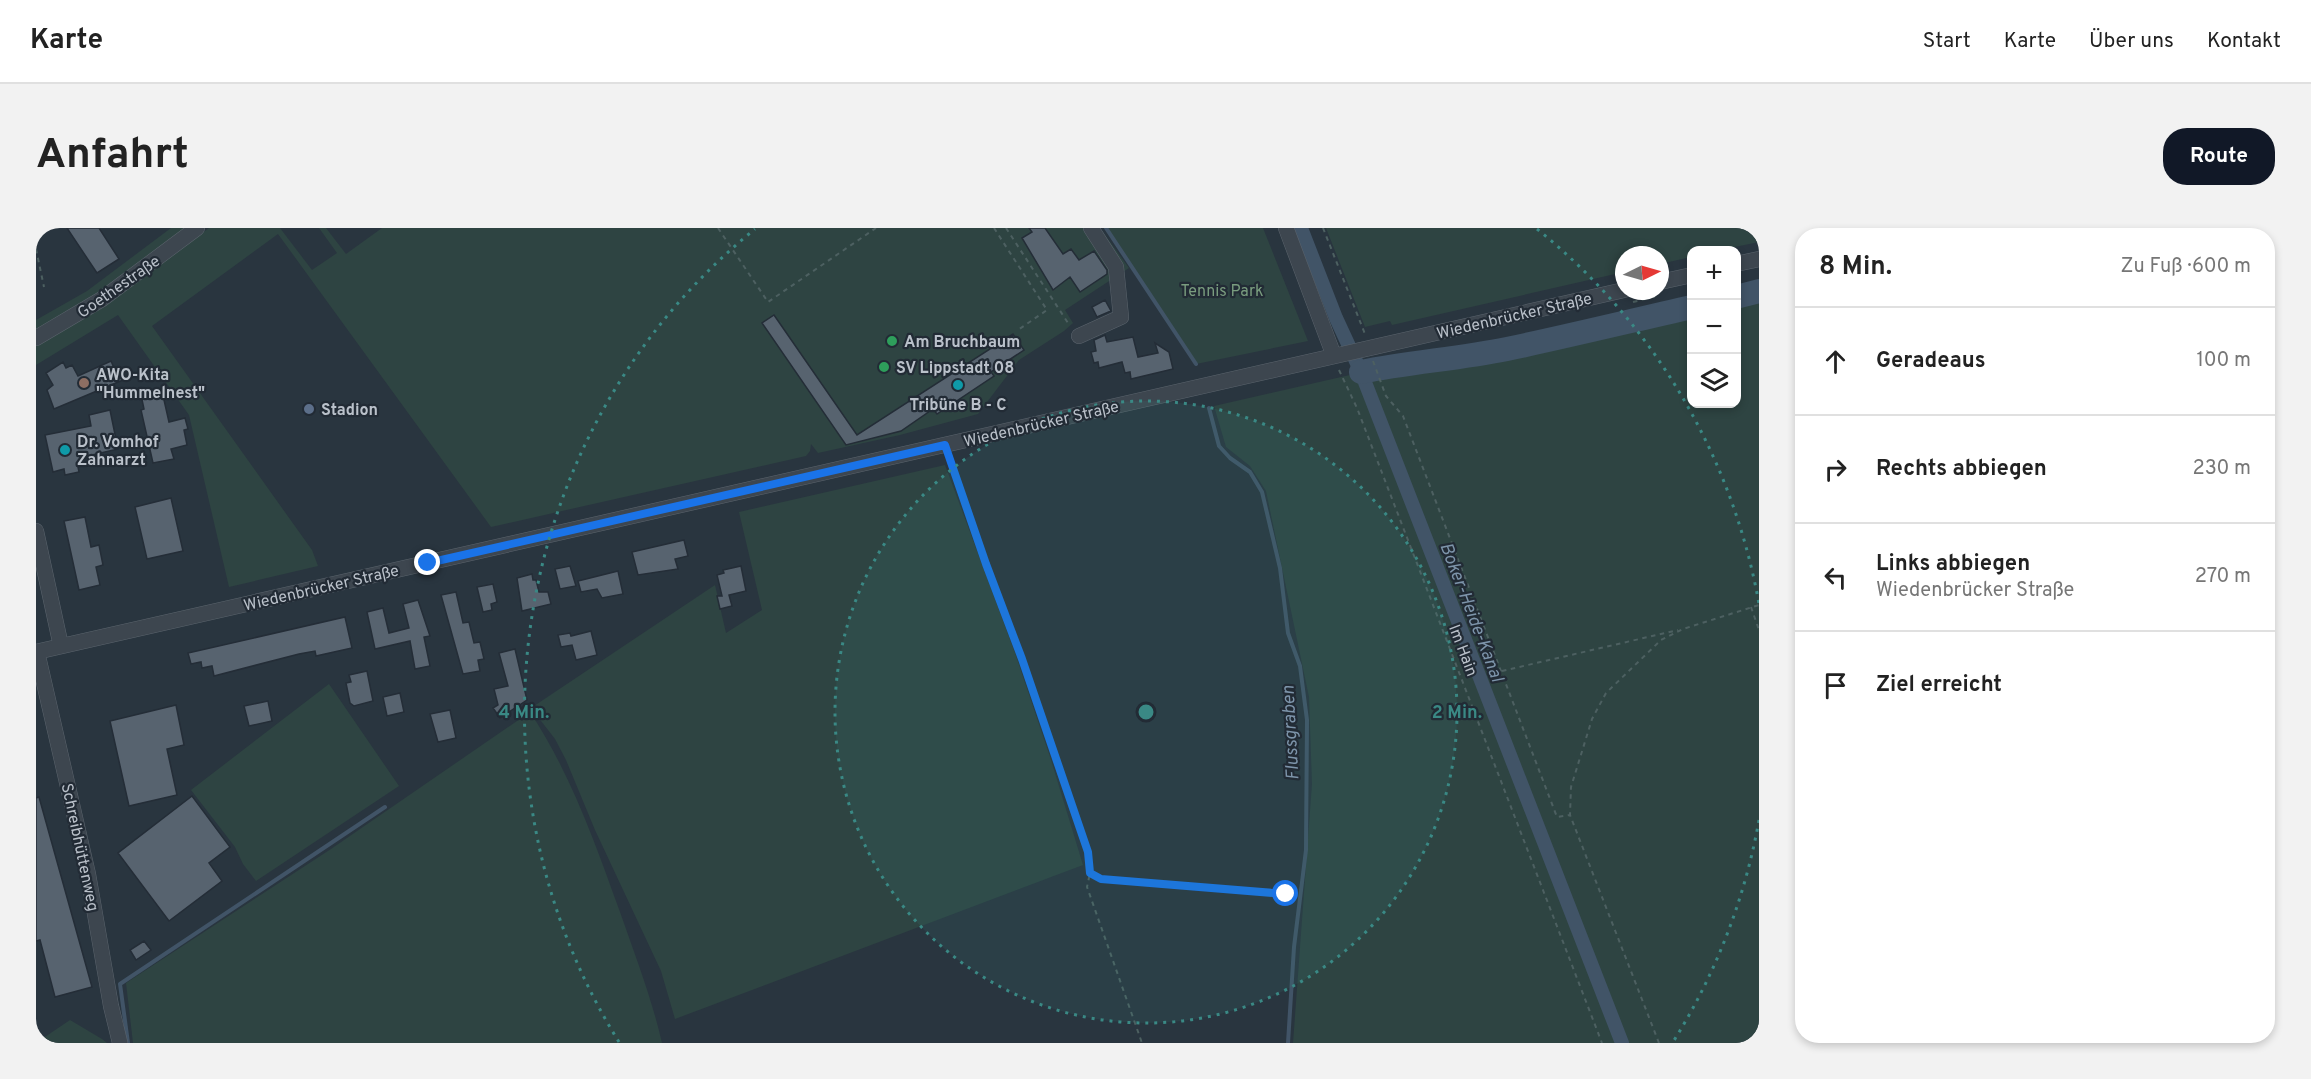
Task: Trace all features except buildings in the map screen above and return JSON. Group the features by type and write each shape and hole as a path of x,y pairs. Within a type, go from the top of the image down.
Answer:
{"street":[{"path":"1076,334 1121,317 1116,267 1091,228"},
{"path":"1286,228 1339,359"},
{"name":"Goethestraße","path":"36,338 102,299 195,229"},
{"path":"1741,263 1759,259"},
{"path":"1669,280 1687,276"},
{"name":"Wiedenbrücker Straße","path":"36,652 945,445 1339,359 1364,342 1615,292"},
{"path":"36,531 61,646"},
{"name":"Schreibhüttenweg","path":"36,652 88,874 111,1006 120,1043"}],"path":[{"path":"718,228 768,302 876,228"},
{"path":"994,228 1047,310 1018,330"},
{"path":"1006,228 1076,334"},
{"path":"1323,228 1364,342"},
{"path":"36,249 44,287"},
{"name":"Im Hain","path":"1339,359 1602,1043"},
{"path":"1374,364 1386,396 1402,416 1557,817 1570,815"},
{"path":"945,445 1026,670 1088,852 1090,873 1087,887 1142,1043"},
{"path":"1501,672 1683,628 1759,605"},
{"path":"1751,607 1759,630"},
{"path":"1659,1043 1570,815 1569,806 1571,787 1592,719 1606,693 1661,640 1683,628"},
{"path":"1090,873 1101,879 1286,894"}],"green space":[{"path":"171,228 183,228 183,236 124,279 36,331 36,320 87,291"},
{"path":"209,228 280,228 312,270 337,253 319,228 326,228 346,254 382,228 1100,228 1129,268 1065,310 1073,323 1019,360 978,414 900,435 818,453 811,444 806,456 491,527 278,234 152,326 312,550 318,566 229,587 189,415 118,315 36,365 36,345 126,290"},
{"name":"Tennis Park","path":"1106,228 1263,228 1308,341 1196,364"},
{"path":"1326,228 1759,228 1759,242 1740,246 1687,246 1687,258 1669,262 1669,246 1615,246 1615,274 1392,325 1390,321 1365,327"},
{"path":"1759,281 1759,1043 1293,1043 1312,784 1309,697 1266,491 1250,466 1226,447 1214,406 1687,298 1687,408 1741,408 1741,286"},
{"path":"945,465 1015,653 1083,865 675,1019 661,971 595,830 566,760 555,739 531,708 715,585 726,633 762,610 739,512"},
{"path":"329,684 399,786 256,881 243,864 235,847 191,790"},
{"path":"530,712 570,784 591,835 643,977 662,1043 133,1043 126,983 331,849"},
{"path":"70,1020 102,1039 107,1043 36,1043"}],"waterway":[{"name":"Flussgraben","path":"1106,228 1196,364"},
{"name":"Boker-Heide-Kanal","path":"1301,228 1336,318 1361,372 1622,1043"},
{"path":"1741,296 1759,291"},
{"path":"1361,372 1507,349 1687,308"},
{"name":"Flussgraben","path":"1209,408 1219,446 1230,458 1250,472 1262,492 1280,568 1288,633 1300,666 1307,720 1306,850 1294,947 1288,1043"},
{"path":"128,1043 120,984 385,807"}],"place":[{"name":"Am Bruchbaum","path":"892,341"},
{"name":"SV Lippstadt 08","path":"884,367"},
{"name":"AWO-Kita \"Hummelnest\"","path":"84,383"},
{"name":"Tribüne B - C","path":"958,385"},
{"name":"Stadion","path":"309,409"},
{"name":"Dr. Vomhof Zahnarzt","path":"65,450"}],"route":[{"path":"428,563 945,445 1088,852 1090,873 1101,879 1286,894"}]}
